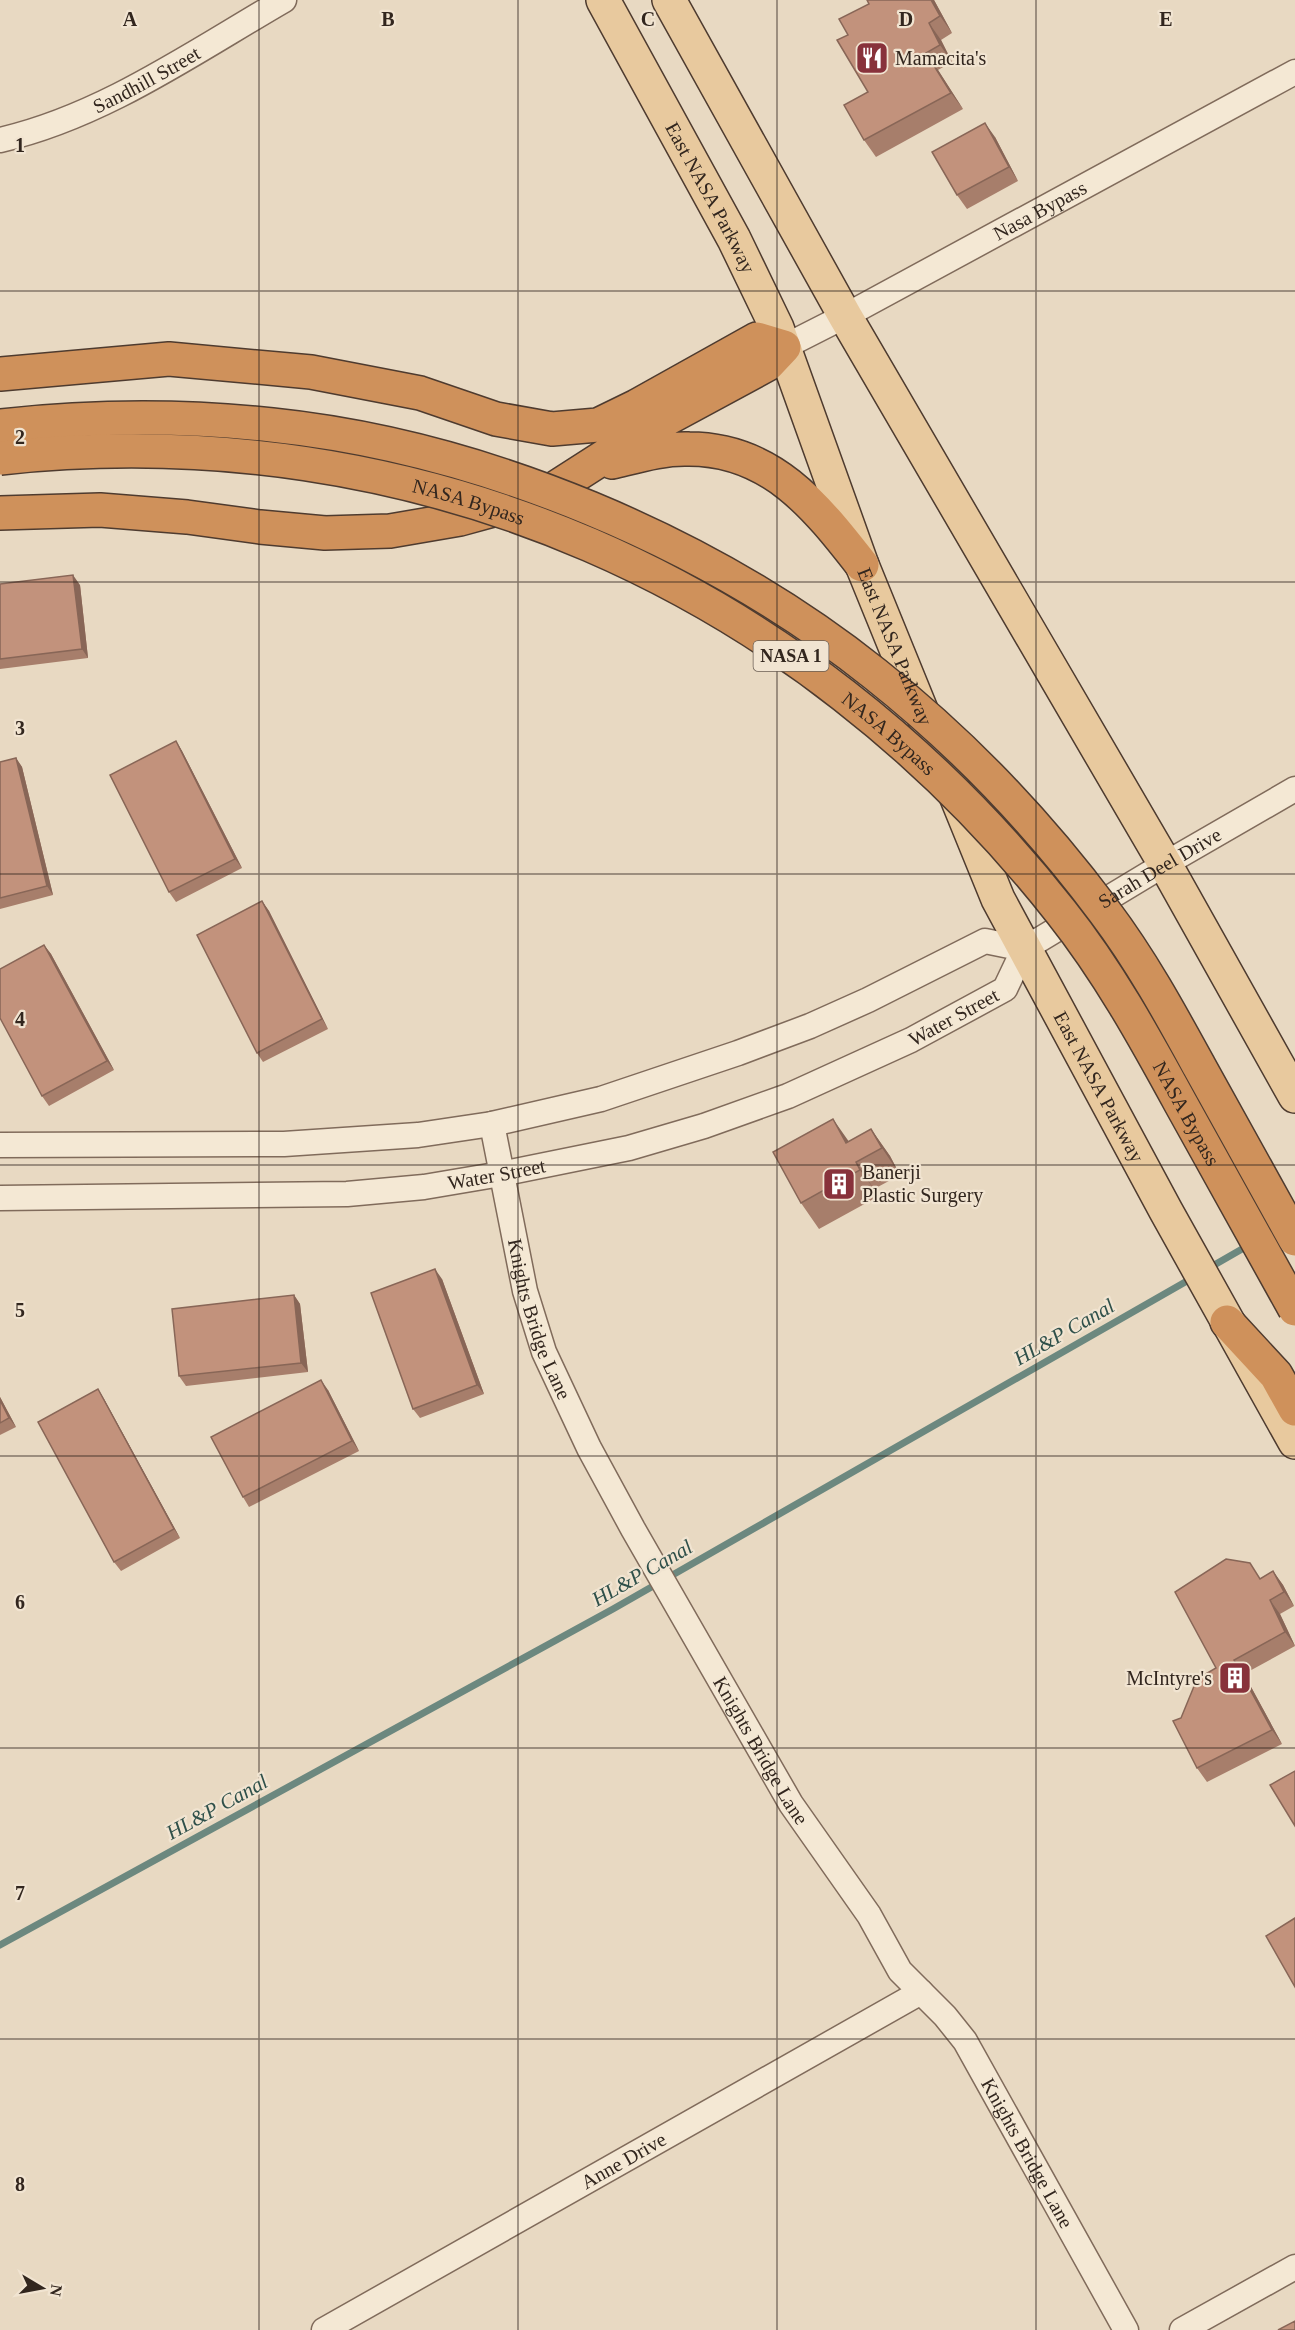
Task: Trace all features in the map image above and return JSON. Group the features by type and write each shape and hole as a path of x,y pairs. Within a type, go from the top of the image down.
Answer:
{"highway":[{"path":"0,374 169,360 311,372 420,393 495,419 552,429 598,425 637,406 756,339 784,347 768,364 646,430 554,489 518,503 460,519 390,531 326,533 187,517 99,510 0,513"},
{"name":"NASA Bypass","path":"0,426 95,418 191,419 275,425 396,446 511,478 599,513 689,555 780,607 873,672 961,749 1034,825 1083,883 1120,932 1159,993 1295,1239"},
{"path":"590,467 669,450 689,449 730,453 769,470 806,499 822,515 862,565"},
{"name":"NASA Bypass","path":"0,458 71,451 192,452 303,462 398,481 508,512 580,540 683,590 761,635 856,704 920,760 977,815 1064,915 1133,1018 1295,1309"},
{"path":"1227,1322 1276,1375 1295,1408"}],"main road":[{"name":"East NASA Parkway","path":"603,0 734,239 784,347 862,565 998,899 1227,1322 1295,1442"},
{"path":"669,0 845,316 1165,864 1295,1096"}],"street":[{"name":"Sandhill Street","path":"0,140 29,133 110,101 284,0"},
{"name":"Nasa Bypass","path":"784,347 1295,72"},
{"name":"Sarah Deel Drive","path":"1024,949 1295,789"},
{"path":"0,1145 284,1144 418,1135 492,1124 611,1096 749,1049 810,1026 868,1000 985,941 1024,949"},
{"name":"Water Street","path":"0,1198 347,1194 424,1186 501,1174 629,1148 704,1126 816,1084 911,1040 1005,989 1024,949"},
{"name":"Knights Bridge Lane","path":"492,1124 525,1291 544,1352 590,1448 633,1529 791,1804 869,1915 900,1971 945,2016 965,2041 1126,2330"},
{"name":"Anne Drive","path":"324,2330 921,1992"},
{"path":"1182,2330 1295,2267"}],"building":[{"path":"867,0 931,0 940,16 929,23 940,45 926,53 951,93 864,140 844,105 868,92 837,40 848,35 839,19 869,4"},
{"path":"985,123 1009,167 957,195 932,152"},
{"path":"73,575 82,649 0,659 0,584"},
{"path":"176,741 235,859 169,892 110,775"},
{"path":"16,758 47,886 0,898 0,762"},
{"path":"262,901 322,1019 257,1053 197,935"},
{"path":"44,945 107,1061 42,1096 0,1018 0,969"},
{"path":"833,1119 846,1143 871,1129 882,1148 856,1162 860,1170 801,1203 773,1152"},
{"path":"435,1269 477,1385 413,1409 371,1293"},
{"path":"294,1295 301,1363 179,1376 172,1309"},
{"path":"321,1380 352,1441 243,1497 211,1437"},
{"path":"98,1389 174,1529 114,1562 38,1422"},
{"path":"0,1400 9,1418 0,1423"},
{"name":"McIntyre's","path":"1226,1559 1250,1563 1260,1579 1273,1571 1284,1592 1270,1600 1285,1632 1234,1660 1272,1730 1197,1768 1173,1721 1181,1718 1197,1679 1216,1668 1175,1592"},
{"path":"1295,1771 1295,1826 1270,1785"},
{"path":"1295,1918 1295,1987 1266,1936"},
{"path":"1295,2321 1295,2330 1278,2330"}],"waterway":[{"name":"HL&P Canal","path":"1209,1268 1249,1245"},
{"name":"HL&P Canal","path":"0,1945 613,1609 1194,1277"}],"place":[{"name":"Mamacita's","path":"872,58"},
{"name":"Banerji Plastic Surgery","path":"839,1184"},
{"name":"McIntyre's","path":"1235,1678"}]}
